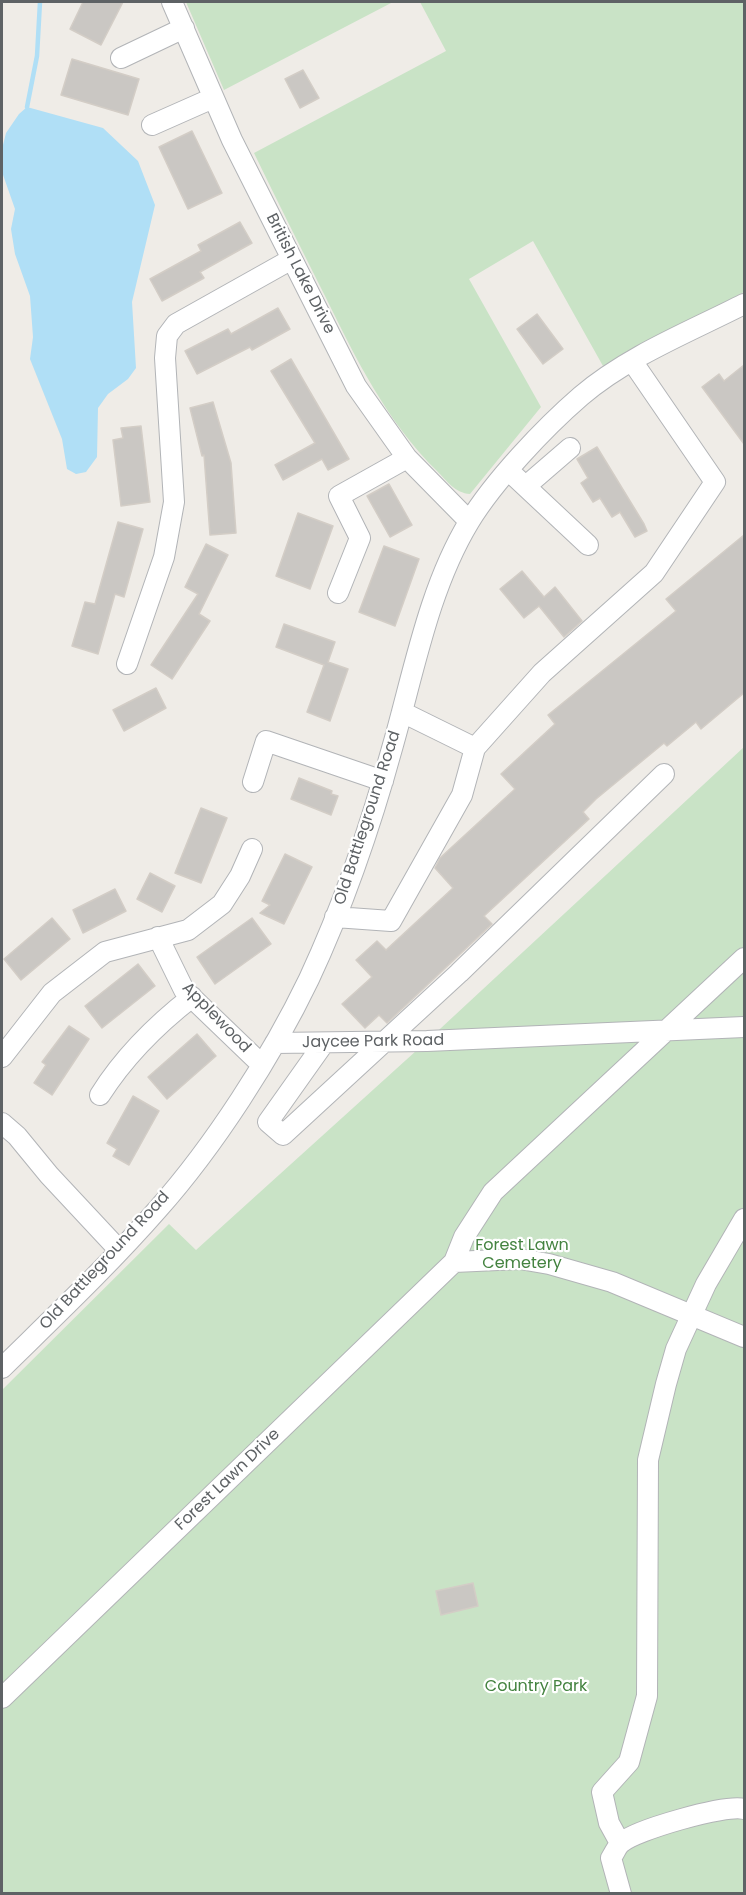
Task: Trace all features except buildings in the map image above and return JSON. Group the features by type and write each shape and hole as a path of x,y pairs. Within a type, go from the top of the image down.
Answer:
{"street":[{"name":"British Lake Drive","path":"172,2 213,98 356,386 407,458 469,521"},
{"path":"121,58 184,28"},
{"path":"152,125 213,98"},
{"path":"127,664 164,557 174,502 165,358 167,336 176,324 292,259"},
{"name":"Old Battleground Road","path":"2,1368 166,1199 231,1113 275,1043 309,979 350,881 383,781 425,629 450,560 469,521 526,449 581,396 632,361 744,304"},
{"path":"335,917 391,921 462,795 475,748 542,673 654,573 715,482 632,361"},
{"path":"526,486 570,448"},
{"path":"338,592 360,538 339,496 407,458"},
{"path":"509,471 588,545"},
{"path":"402,712 475,748"},
{"path":"253,782 266,741 383,781"},
{"path":"324,1042 268,1122 283,1135 386,1042 664,774"},
{"path":"2,1057 52,993 105,952 188,930 222,904 240,876 252,849"},
{"name":"Applewood","path":"158,937 184,990 261,1064"},
{"path":"744,958 493,1192 464,1237 454,1262 520,1259 549,1264 612,1282 693,1313 744,1336"},
{"path":"100,1095 113,1074 159,1023 192,997"},
{"name":"Jaycee Park Road","path":"275,1043 386,1042 744,1028"},
{"path":"2,1123 17,1136 49,1175 119,1250"},
{"path":"620,1843 609,1823 602,1792 629,1762 647,1696 648,1460 676,1349 725,1248 744,1218"},
{"name":"Forest Lawn Drive","path":"2,1698 454,1262"},
{"path":"621,1893 611,1858 620,1843 637,1834 700,1814 737,1807 744,1809"}],"green space":[{"path":"186,2 393,2 224,90"},
{"path":"420,2 744,2 744,292 603,366 533,241 469,279 541,407 470,494 456,489 419,452 374,389 254,153 446,51"},
{"path":"744,747 744,1893 2,1894 2,1390 169,1224 196,1250 427,1041"}],"water":[{"path":"27,107 103,128 138,161 155,205 132,302 136,368 128,379 108,394 98,408 97,457 86,472 76,474 67,469 62,439 30,359 33,337 30,296 15,254 11,229 15,209 2,172 2,149 6,133 19,114"}],"waterway":[{"path":"27,107 37,56 40,2"}],"park label":[{"name":"Forest Lawn Cemetery","path":"522,1255"},
{"name":"Country Park","path":"536,1687"}]}
